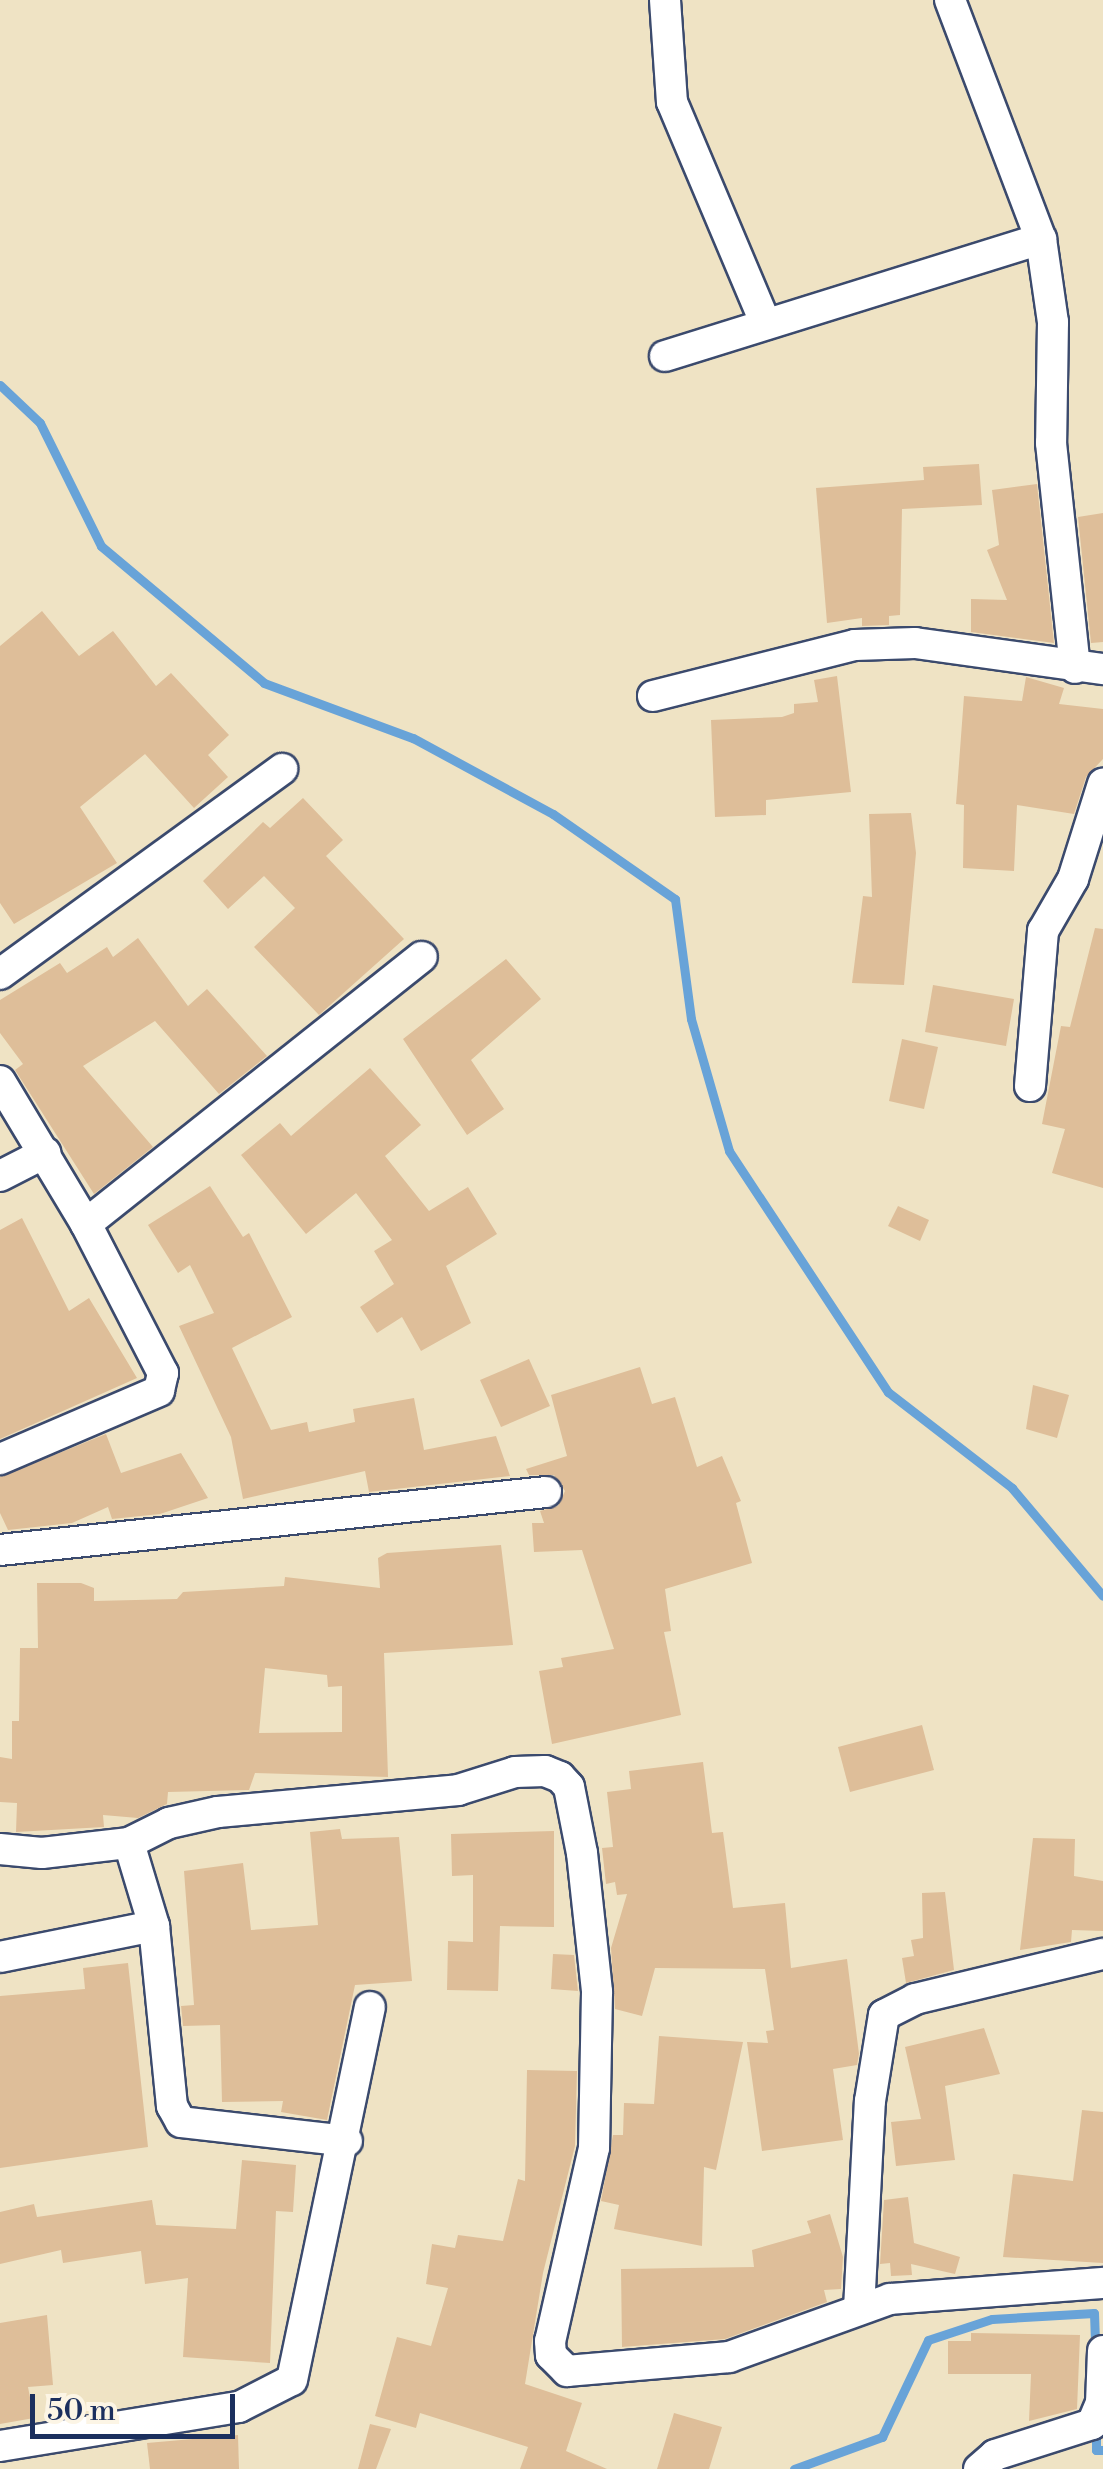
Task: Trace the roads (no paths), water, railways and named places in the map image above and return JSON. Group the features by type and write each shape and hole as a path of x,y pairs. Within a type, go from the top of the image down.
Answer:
{"street":[{"path":"665,0 672,102 766,324"},
{"path":"652,696 855,645 915,643 1089,669 1051,443 1053,322 1040,239 950,0"},
{"path":"665,356 1040,239"},
{"path":"0,974 282,769"},
{"path":"1030,1086 1043,931 1073,879 1103,784"},
{"path":"86,1224 241,1108 422,958"},
{"path":"0,1080 160,1357 162,1384 0,1458"},
{"path":"0,1176 45,1153"},
{"path":"0,1550 546,1492"},
{"path":"0,1850 42,1853 130,1843 170,1823 218,1812 458,1790 515,1772 560,1777 569,1787 582,1852 597,1992 598,2068 594,2148 551,2355 567,2371 729,2357 859,2309 958,2291 1103,2284"},
{"path":"130,1843 154,1926 172,2106 181,2122 346,2141"},
{"path":"0,1957 154,1926"},
{"path":"859,2309 870,2101 884,2015 904,2002 1103,1954"},
{"path":"6,2453 239,2406 285,2387 296,2369 326,2199 346,2141 370,2007"},
{"path":"979,2469 995,2454 1092,2424 1101,2403 1103,2351"}],"waterway":[{"path":"0,385 40,423 101,546 264,683 413,738 553,814 675,899 691,1019 729,1151 888,1392 1012,1488 1103,1596"},
{"path":"794,2469 882,2437 928,2340 992,2319 1094,2313 1095,2349"},
{"path":"1096,2429 1096,2450 1103,2450"}]}
